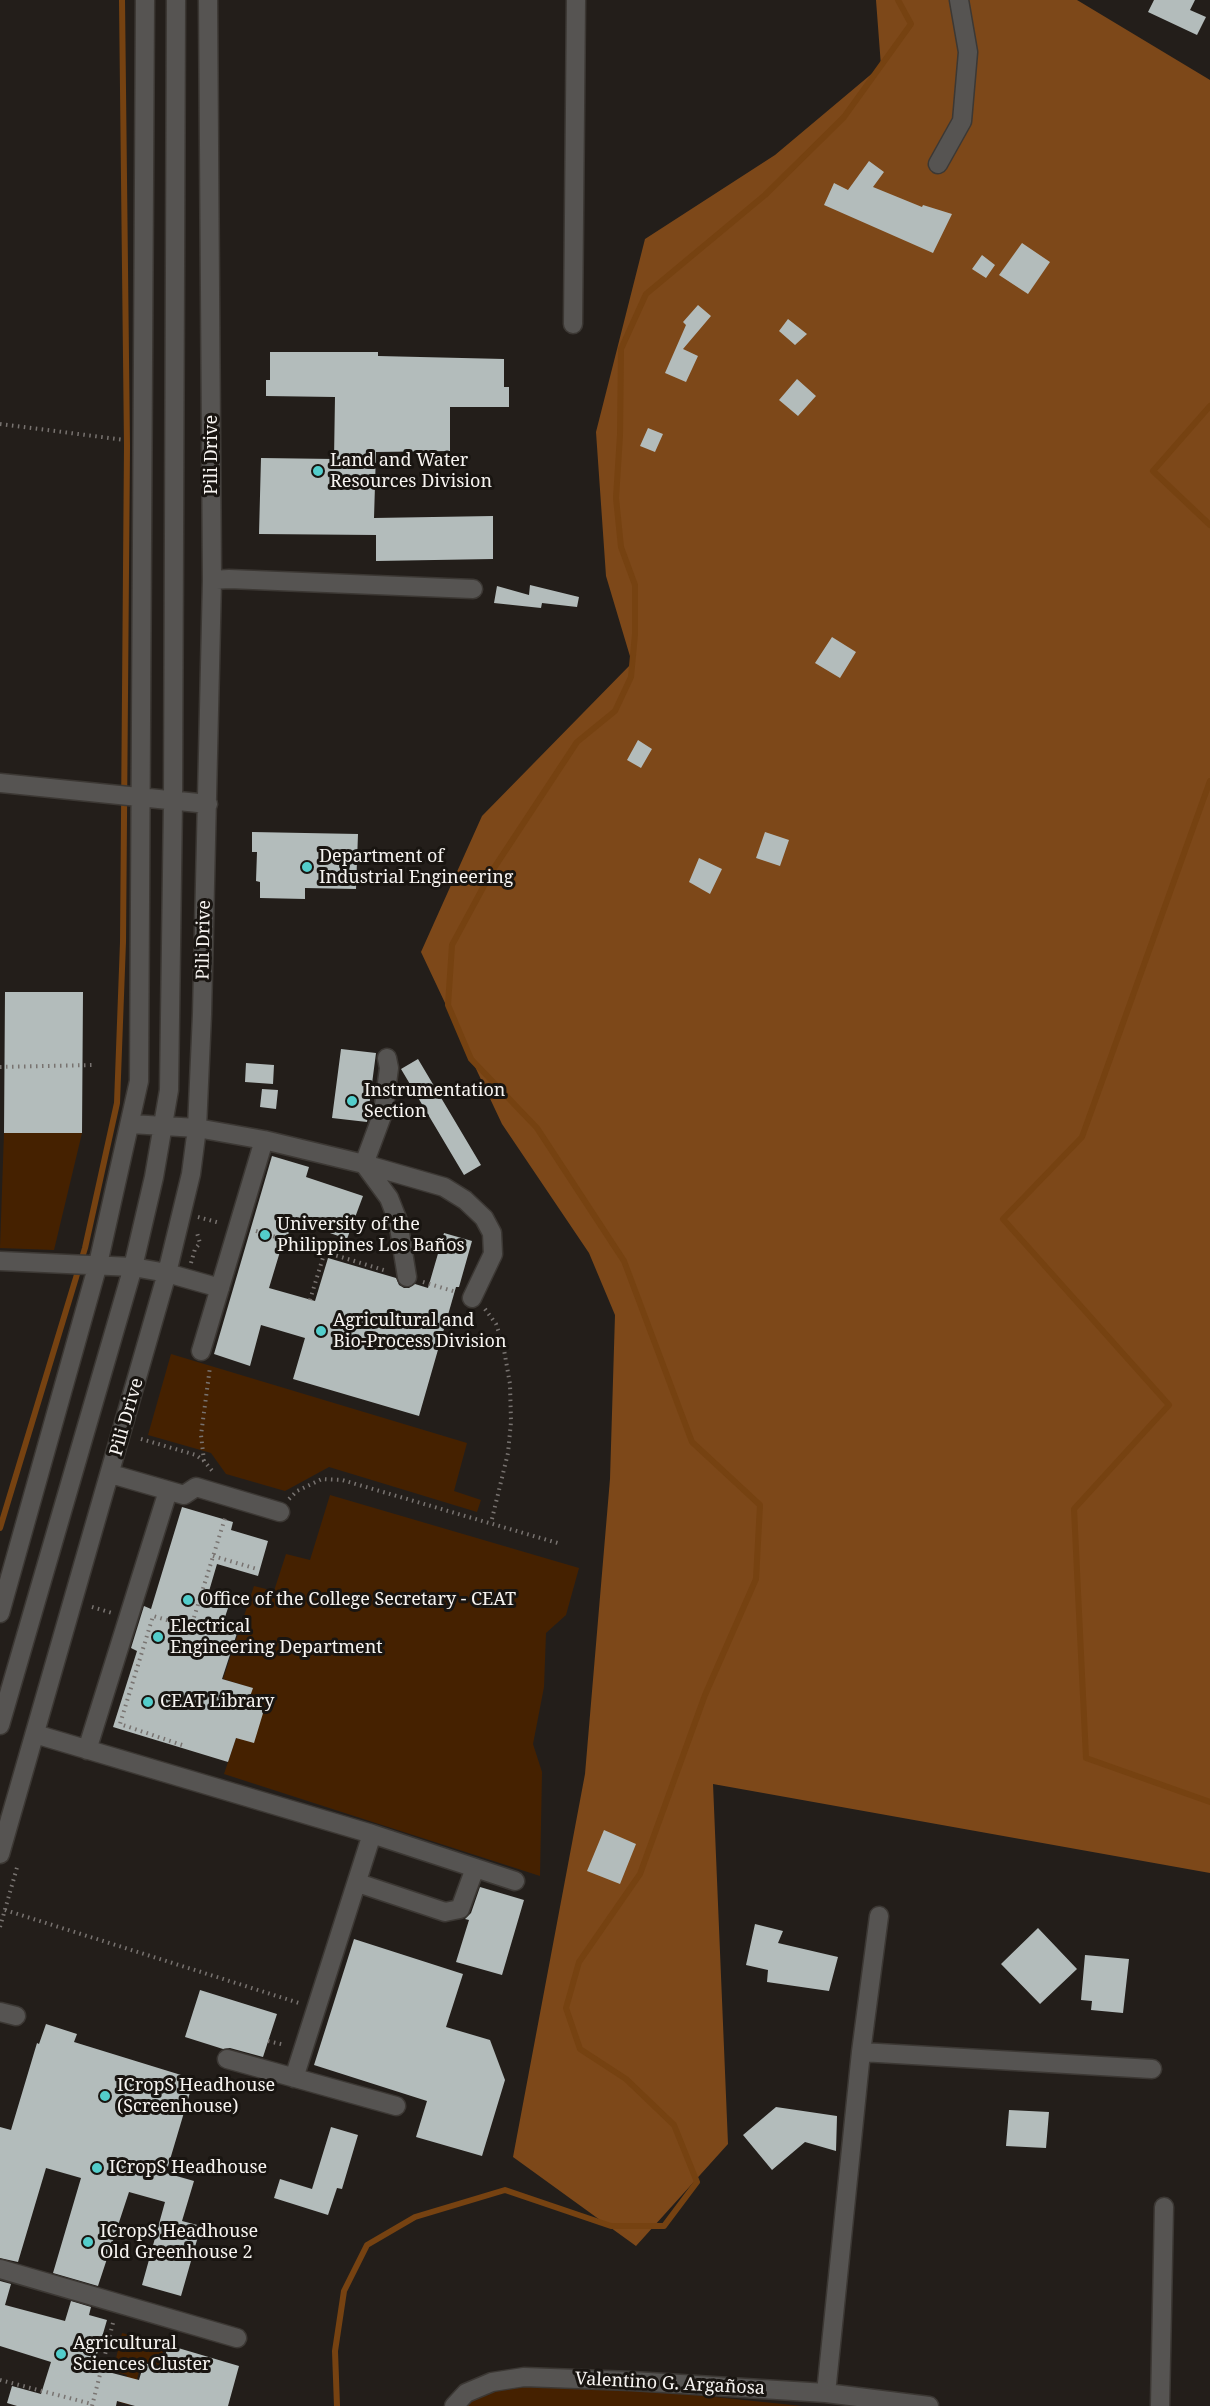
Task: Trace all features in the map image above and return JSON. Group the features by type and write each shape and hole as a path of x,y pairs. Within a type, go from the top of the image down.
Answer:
{"street":[{"path":"0,1613 98,1264 139,1081 141,948 128,797 145,0"},
{"path":"0,1725 133,1267 164,1126 168,1090 173,801 176,0"},
{"name":"Pili Drive","path":"0,1854 111,1474 192,1174 197,1128 212,580 208,0"},
{"path":"573,324 576,0"},
{"path":"938,164 962,121 968,52 959,0"},
{"path":"212,580 473,589"},
{"path":"0,783 207,804"},
{"path":"141,948 171,951"},
{"path":"364,1164 383,1113 389,1068 387,1058"},
{"path":"131,1124 197,1128 264,1140 364,1164 444,1187 465,1200 484,1218 492,1233 494,1254 472,1298"},
{"path":"202,1345 264,1140"},
{"path":"364,1164 389,1198 398,1221 407,1277"},
{"path":"0,1261 66,1262 133,1267 167,1273 220,1288"},
{"path":"111,1474 184,1495 196,1487 280,1512"},
{"path":"87,1750 168,1491"},
{"path":"35,1734 372,1834 515,1881"},
{"path":"294,2078 372,1834"},
{"path":"358,1883 445,1912 460,1909 475,1868"},
{"path":"826,2393 861,2052 879,1916"},
{"path":"861,2052 1152,2069"},
{"path":"227,2059 396,2106"},
{"path":"1160,2406 1164,2208"},
{"path":"0,2269 237,2338"},
{"name":"Valentino G. Argañosa","path":"454,2406 466,2392 492,2382 524,2378 632,2381 826,2393 929,2406"}],"path":[{"path":"0,424 110,439"},
{"path":"0,1067 93,1065"},
{"path":"183,1213 324,1251 407,1277 472,1298 486,1310 496,1324 503,1344 510,1384 511,1422 508,1453 491,1523"},
{"path":"310,1300 324,1251"},
{"path":"202,1345 207,1348 210,1374 201,1435 204,1461"},
{"path":"141,1439 185,1450 204,1461 227,1496 213,1556 191,1627 153,1616 120,1724 182,1745"},
{"path":"280,1512 297,1491 322,1479 333,1479 561,1544"},
{"path":"213,1556 257,1569"},
{"path":"193,1622 233,1634"},
{"path":"5,1910 316,2008"},
{"path":"0,2380 92,2405 118,2304"}],"shaded area":[{"path":"876,0 1077,0 1210,80 1210,1873 713,1784 728,2144 636,2246 513,2157 585,1774 610,1479 615,1315 589,1253 502,1124 421,952 482,816 632,663 606,576 596,432 645,239 775,155 881,66"},
{"path":"4,1133 82,1133 54,1250 0,1248"},
{"path":"171,1354 467,1443 454,1491 481,1500 477,1512 329,1467 285,1491 226,1474 211,1453 148,1435"},
{"path":"330,1495 579,1568 566,1615 546,1633 544,1687 533,1744 542,1772 540,1876 224,1774 236,1738 264,1710 247,1705 252,1688 223,1679 254,1586 274,1591 286,1554 310,1560"},
{"path":"122,2333 165,2345 159,2365 142,2361 130,2405 119,2402 127,2375 113,2371"},
{"path":"559,2381 802,2406 462,2406 485,2386"}],"building":[{"path":"1154,0 1195,0 1190,10 1206,17 1197,35 1148,12"},
{"path":"869,161 884,172 873,187 922,207 923,205 952,214 933,253 824,205 834,183 848,190"},
{"path":"1022,243 1050,262 1028,294 999,275"},
{"path":"982,255 995,265 986,278 972,269"},
{"path":"698,305 711,316 683,349 698,356 686,382 665,373 686,325 683,322"},
{"path":"788,319 807,334 795,345 779,331"},
{"path":"270,352 378,352 378,356 504,359 504,387 509,387 509,407 450,407 450,451 376,452 374,518 493,516 493,559 376,561 376,535 259,534 261,458 334,459 335,397 266,396 266,380 270,380"},
{"path":"797,379 816,396 798,416 779,400"},
{"path":"648,428 663,434 655,452 640,446"},
{"path":"530,585 579,597 577,607 542,603 541,608 494,603 497,586 529,595"},
{"path":"832,637 856,652 840,678 815,663"},
{"path":"638,740 652,749 641,768 627,760"},
{"name":"Department of Industrial Engineering","path":"252,832 358,834 356,889 305,888 305,899 260,898 260,882 256,881 257,852 252,852"},
{"path":"765,832 789,840 780,866 756,858"},
{"path":"699,858 722,869 710,894 689,882"},
{"path":"5,992 83,992 82,1133 4,1133"},
{"name":"Instrumentation Section","path":"341,1049 376,1053 367,1122 332,1118"},
{"path":"418,1059 481,1165 464,1175 401,1069"},
{"path":"246,1063 274,1065 273,1084 245,1082"},
{"path":"262,1089 278,1090 276,1109 260,1107"},
{"name":"Agricultural and Bio-Process Division","path":"272,1156 309,1167 306,1177 363,1196 347,1239 293,1220 288,1235 285,1235 269,1288 315,1301 328,1258 396,1278 399,1285 404,1288 415,1284 428,1288 444,1233 472,1241 459,1287 456,1287 419,1416 293,1379 305,1338 261,1325 250,1366 214,1354"},
{"name":"Electrical Engineering Department","path":"182,1507 233,1522 231,1530 268,1541 258,1576 217,1564 207,1598 229,1605 224,1620 240,1624 222,1679 253,1688 247,1705 264,1710 254,1743 236,1738 228,1762 113,1727 137,1651 131,1648 144,1606 151,1609"},
{"path":"604,1830 636,1844 620,1884 587,1871"},
{"path":"480,1887 524,1900 502,1975 456,1962 469,1920 465,1919 471,1913"},
{"path":"755,1924 783,1931 778,1943 838,1957 829,1991 767,1982 768,1970 746,1965"},
{"path":"1038,1928 1077,1969 1040,2004 1001,1964"},
{"path":"354,1939 463,1974 446,2027 490,2040 505,2080 482,2156 416,2137 427,2101 314,2065"},
{"path":"1085,1955 1129,1959 1123,2013 1091,2010 1092,2001 1081,2000"},
{"path":"200,1990 277,2014 263,2057 230,2048 223,2049 185,2037"},
{"path":"46,2024 77,2034 74,2042 194,2079 166,2173 194,2181 182,2221 201,2226 181,2296 142,2285 165,2202 129,2192 98,2286 53,2273 81,2178 46,2168 18,2262 0,2258 0,2127 11,2130 37,2043 39,2044"},
{"path":"776,2107 837,2116 836,2151 805,2142 772,2170 743,2135"},
{"path":"1009,2110 1049,2112 1046,2148 1006,2146"},
{"path":"331,2127 358,2135 342,2189 337,2188 328,2215 274,2198 280,2179 312,2189"},
{"path":"0,2281 11,2284 5,2305 65,2321 71,2301 91,2307 89,2315 107,2320 93,2368 139,2380 144,2363 162,2368 168,2345 239,2366 228,2406 135,2406 117,2401 116,2406 17,2406 7,2403 12,2386 41,2394 51,2362 0,2346"}],"waterway":[{"path":"0,1528 85,1248 117,1103 123,942 127,446 122,0"},
{"path":"337,2406 335,2351 344,2291 367,2245 415,2217 505,2190 611,2226 664,2226 697,2182 674,2125 626,2079 580,2049 566,2008 579,1962 640,1874 705,1695 756,1579 760,1505 692,1442 624,1261 537,1128 471,1059 448,1005 452,945 492,871 577,742 615,711 631,677 635,634 635,585 621,547 616,498 620,435 621,349 646,294 765,195 844,117 911,24 898,0"},
{"path":"1210,406 1153,471 1210,525"},
{"path":"1210,781 1082,1137 1003,1219 1169,1405 1074,1509 1086,1758 1210,1802"}],"place":[{"name":"Land and Water Resources Division","path":"318,471"},
{"name":"Department of Industrial Engineering","path":"307,867"},
{"name":"Instrumentation Section","path":"352,1101"},
{"name":"University of the Philippines Los Baños","path":"265,1235"},
{"name":"Agricultural and Bio-Process Division","path":"321,1331"},
{"name":"Office of the College Secretary - CEAT","path":"188,1600"},
{"name":"Electrical Engineering Department","path":"158,1637"},
{"name":"CEAT Library","path":"148,1702"},
{"name":"ICropS Headhouse (Screenhouse)","path":"105,2096"},
{"name":"ICropS Headhouse","path":"97,2168"},
{"name":"ICropS Headhouse Old Greenhouse 2","path":"88,2242"},
{"name":"Agricultural Sciences Cluster","path":"61,2354"}]}
